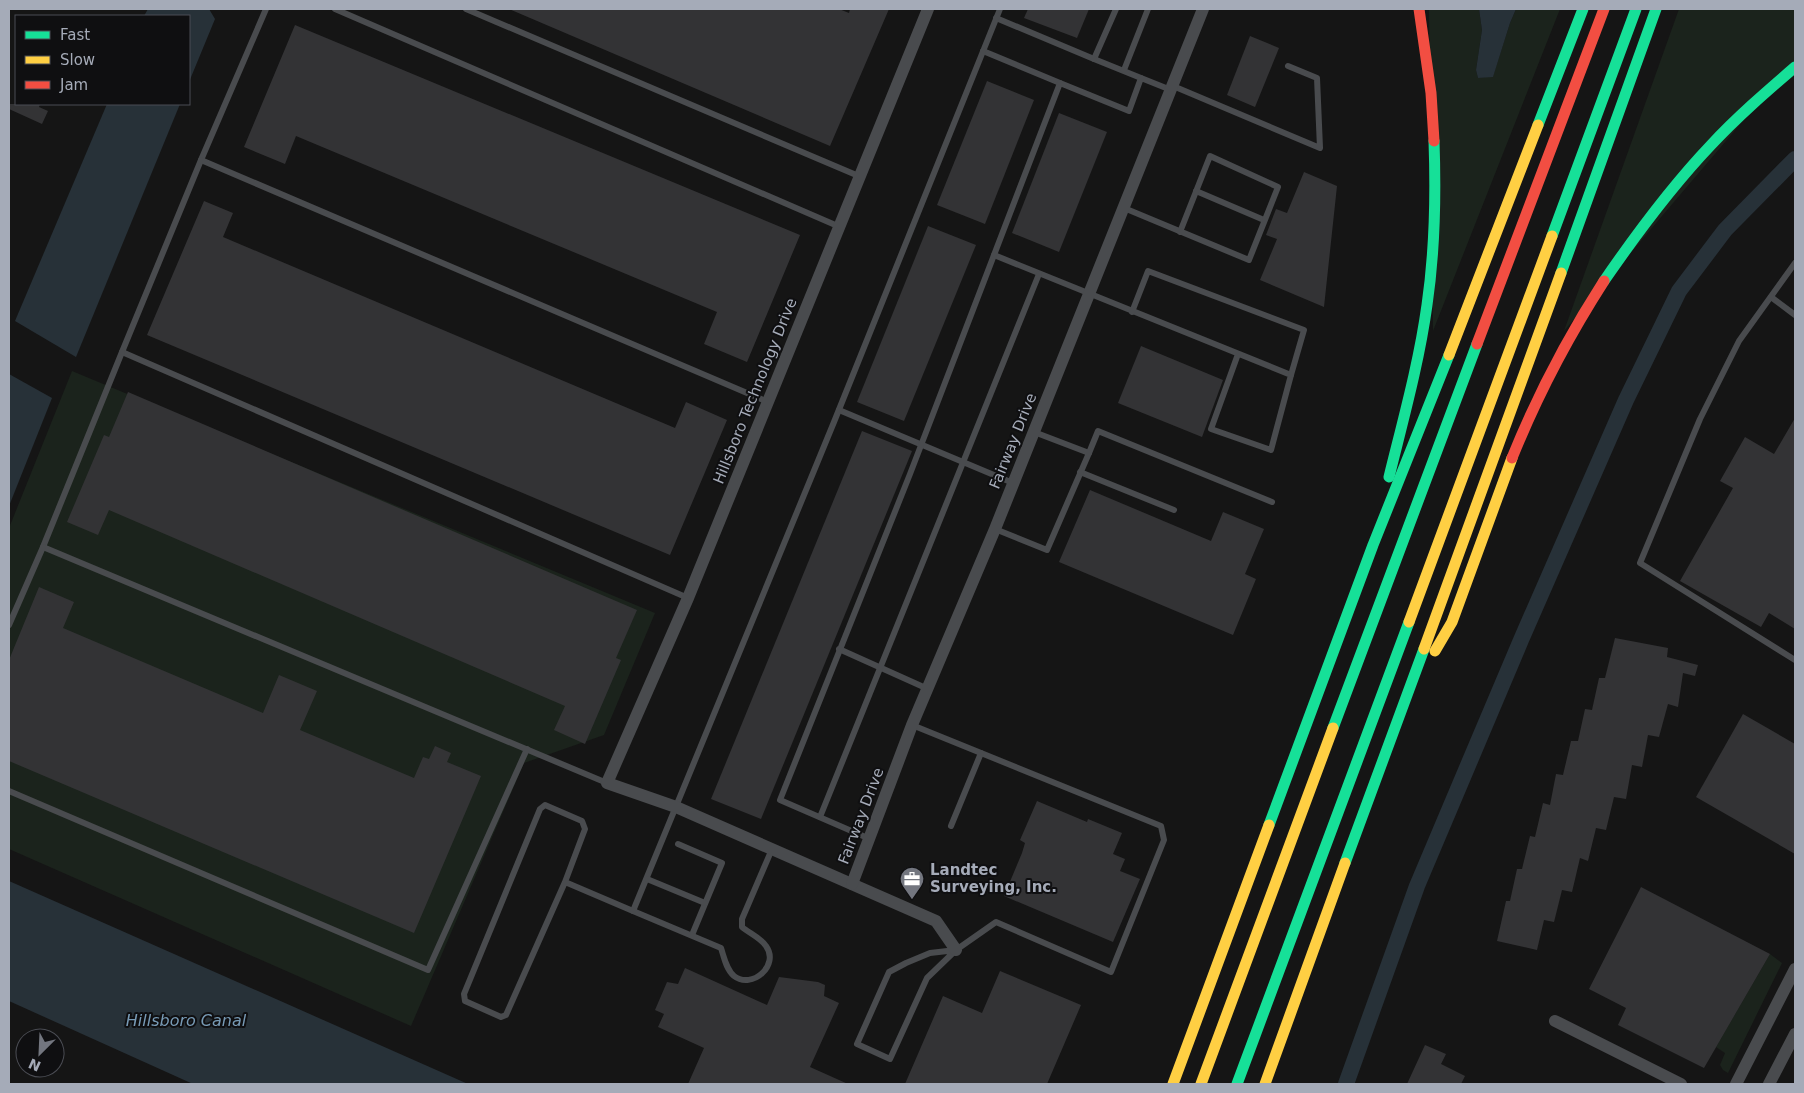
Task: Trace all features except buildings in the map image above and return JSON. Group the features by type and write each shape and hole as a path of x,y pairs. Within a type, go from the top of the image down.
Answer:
{"highway":[{"path":"1373,545 1420,348 1429,293 1434,239 1436,201 1434,129 1428,67 1419,9"},
{"path":"1172,1084 1373,545 1415,443 1583,9"},
{"path":"1201,1084 1604,9"},
{"path":"1237,1084 1492,402 1636,9"},
{"path":"1265,1084 1656,9"},
{"path":"1400,712 1452,622 1522,434 1551,373 1585,314 1638,233 1696,160 1739,116 1795,66"}],"street":[{"name":"Hillsboro Technology Drive","path":"607,783 688,598 928,9"},
{"name":"Fairway Drive","path":"852,884 912,725 1034,432 1203,9"},
{"name":"Fairway Drive","path":"607,783 676,807 936,921 956,950"},
{"path":"1736,1084 1795,969"},
{"path":"1555,1021 1680,1084"},
{"path":"1769,1084 1795,1034"}],"lane":[{"path":"9,625 43,547 201,160 266,9"},
{"path":"335,9 840,227"},
{"path":"466,9 861,177"},
{"path":"634,910 839,410 1000,9"},
{"path":"1094,59 1116,9"},
{"path":"1124,70 1148,9"},
{"path":"996,18 1141,78 1172,88 1320,148 1316,78 1288,66"},
{"path":"983,51 1129,111 1141,78"},
{"path":"870,839 780,800 922,444 1060,83"},
{"path":"1124,208 1180,232 1249,260 1278,187 1210,156 1180,232"},
{"path":"201,160 768,402"},
{"path":"1196,191 1264,220"},
{"path":"994,255 1291,375"},
{"path":"1795,264 1739,341 1700,419 1640,563 1795,660"},
{"path":"1132,312 1148,271 1304,330 1271,450 1211,429 1238,354"},
{"path":"820,817 1039,274"},
{"path":"1771,297 1795,315"},
{"path":"122,352 688,598"},
{"path":"839,410 1013,483"},
{"path":"994,529 1047,550 1098,431 1272,502"},
{"path":"1034,432 1089,453"},
{"path":"1080,472 1174,510"},
{"path":"43,547 607,783"},
{"path":"839,649 928,689"},
{"path":"912,725 1162,826 1164,840 1112,972 996,922 956,950 927,978 890,1058 857,1044 889,972 930,953 956,950"},
{"path":"9,791 428,970 527,749"},
{"path":"951,826 981,753"},
{"path":"545,805 582,821 585,829 564,882 506,1015 501,1017 465,1001 464,994 540,809 545,805"},
{"path":"678,844 722,863 692,935"},
{"path":"564,882 721,948 727,966 734,976 744,980 754,979 762,974 769,963 770,952 766,944 742,927 742,919 772,849"},
{"path":"647,879 705,904"}],"shaded area":[{"path":"1429,9 1479,9 1482,30 1476,70 1478,78 1493,76 1516,9 1560,9 1433,331"},
{"path":"1679,9 1795,9 1795,60 1564,331"},
{"path":"72,371 655,613 604,735 524,763 411,1026 9,849 9,528"},
{"path":"1770,954 1782,963 1728,1073 1720,1065 1725,1053 1716,1047"}],"water":[{"path":"148,9 209,9 215,19 190,80 190,15 145,15"},
{"path":"1479,9 1516,9 1493,77 1478,78 1476,70 1482,30"},
{"path":"107,105 180,105 76,357 15,321"},
{"path":"9,374 52,398 9,506"},
{"name":"Hillsboro Canal","path":"9,881 468,1084 193,1084 9,1001"}],"waterway":[{"path":"1346,1084 1417,886 1521,640 1626,400 1679,291 1725,230 1795,159"}],"traffic: fast":[{"path":"1538,125 1583,9"},
{"path":"1552,236 1636,9"},
{"path":"1561,273 1656,9"},
{"path":"1604,281 1655,211 1696,161 1741,115 1795,67"},
{"path":"1389,477 1415,370 1427,305 1434,223 1434,141"},
{"path":"1333,728 1477,344"},
{"path":"1269,825 1373,545 1449,355"},
{"path":"1237,1084 1409,622"},
{"path":"1345,863 1424,649"}],"traffic: slow":[{"path":"1449,355 1538,125"},
{"path":"1409,622 1552,236"},
{"path":"1424,649 1561,273"},
{"path":"1435,651 1452,622 1512,458"},
{"path":"1201,1084 1333,728"},
{"path":"1173,1084 1269,825"},
{"path":"1265,1084 1345,863"}],"traffic: jam":[{"path":"1419,9 1431,93 1434,141"},
{"path":"1477,344 1604,9"},
{"path":"1512,458 1554,367 1604,281"}],"place":[{"name":"Landtec Surveying, Inc.","path":"912,900"}]}
